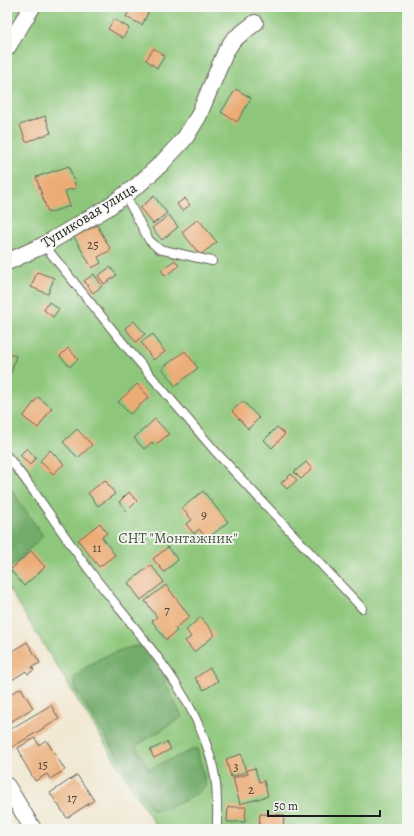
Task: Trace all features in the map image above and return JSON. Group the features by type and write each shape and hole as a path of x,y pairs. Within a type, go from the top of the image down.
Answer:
{"street":[{"path":"7,48 32,7"},
{"name":"Тупиковая улица","path":"7,262 44,245 125,195 138,185 185,138 198,117 226,51 233,40 255,23"},
{"path":"7,786 33,829"}],"lane":[{"path":"125,195 149,240 159,249 212,261"},
{"path":"44,245 215,451 362,608"},
{"path":"7,456 96,579 160,659 178,687 198,725 208,750 215,778 217,829"}],"green space":[{"name":"СНТ \"Монтажник\"","path":"7,7 407,7 407,829 158,829 7,586"},
{"path":"7,483 43,536 7,571"},
{"path":"137,646 145,648 160,671 182,717 136,746 148,769 197,748 206,786 195,795 173,806 158,810 152,810 75,689 74,678 94,662 120,650"}],"building":[{"path":"131,7 141,7 149,11 142,25 126,17"},
{"path":"114,19 129,28 123,38 108,29"},
{"path":"154,48 165,56 157,68 146,60"},
{"path":"236,89 251,98 237,122 221,112"},
{"path":"45,116 51,133 26,142 20,125"},
{"path":"69,166 76,188 65,191 70,206 48,213 36,177"},
{"path":"154,196 167,213 153,224 140,208"},
{"path":"185,198 190,205 182,211 177,204"},
{"path":"169,215 178,227 162,240 152,228"},
{"path":"198,219 217,242 200,255 182,232"},
{"path":"97,225 111,250 98,257 101,263 92,268 74,237"},
{"path":"175,260 179,266 165,276 161,270"},
{"path":"110,267 117,275 104,284 98,276"},
{"path":"37,272 54,278 48,294 31,287"},
{"path":"94,274 102,286 93,293 84,281"},
{"path":"49,302 59,309 53,317 44,310"},
{"path":"134,321 145,334 136,342 125,328"},
{"path":"153,334 165,352 153,360 141,342"},
{"path":"68,348 78,359 70,367 60,356"},
{"path":"185,351 198,368 175,386 162,368"},
{"path":"7,354 16,356 11,373 7,372"},
{"path":"137,384 149,397 130,414 118,402"},
{"path":"38,397 52,408 38,428 23,417"},
{"path":"243,401 259,418 248,429 232,411"},
{"path":"155,419 169,434 155,445 152,442 144,449 134,438"},
{"path":"277,427 285,434 272,448 264,440"},
{"path":"77,429 92,445 78,458 63,442"},
{"path":"27,448 36,458 30,465 20,455"},
{"path":"50,450 64,464 53,474 40,461"},
{"path":"306,462 312,469 301,479 294,472"},
{"path":"291,474 297,480 287,489 281,483"},
{"path":"105,480 115,494 98,506 88,493"},
{"path":"203,491 228,522 207,539 199,529 194,534 186,524 192,520 182,508"},
{"path":"129,492 137,501 127,511 119,502"},
{"path":"100,523 107,533 102,537 115,555 99,567 78,540"},
{"path":"168,547 178,560 164,572 153,559"},
{"path":"31,551 45,567 24,586 10,570"},
{"path":"151,565 164,582 141,600 128,583"},
{"path":"166,585 190,617 175,628 177,631 166,640 152,621 157,617 145,601"},
{"path":"201,617 215,635 194,652 185,641 191,637 186,630"},
{"path":"27,642 40,663 32,667 34,670 28,674 26,671 12,680 7,672 7,655"},
{"path":"210,668 218,681 204,690 195,678"},
{"path":"21,688 33,708 7,724 7,696"},
{"path":"51,705 59,719 7,750 7,731"},
{"path":"35,738 39,745 46,740 65,770 50,779 47,774 35,781 21,757 22,756 18,748"},
{"path":"167,742 171,749 154,758 150,750"},
{"path":"241,754 246,772 231,777 226,759"},
{"path":"255,768 259,782 264,781 268,796 240,804 233,778 248,774 247,770"},
{"path":"77,775 94,800 67,818 50,793"},
{"path":"228,807 246,807 245,822 227,822"},
{"path":"260,814 284,815 283,829 259,829"}]}
